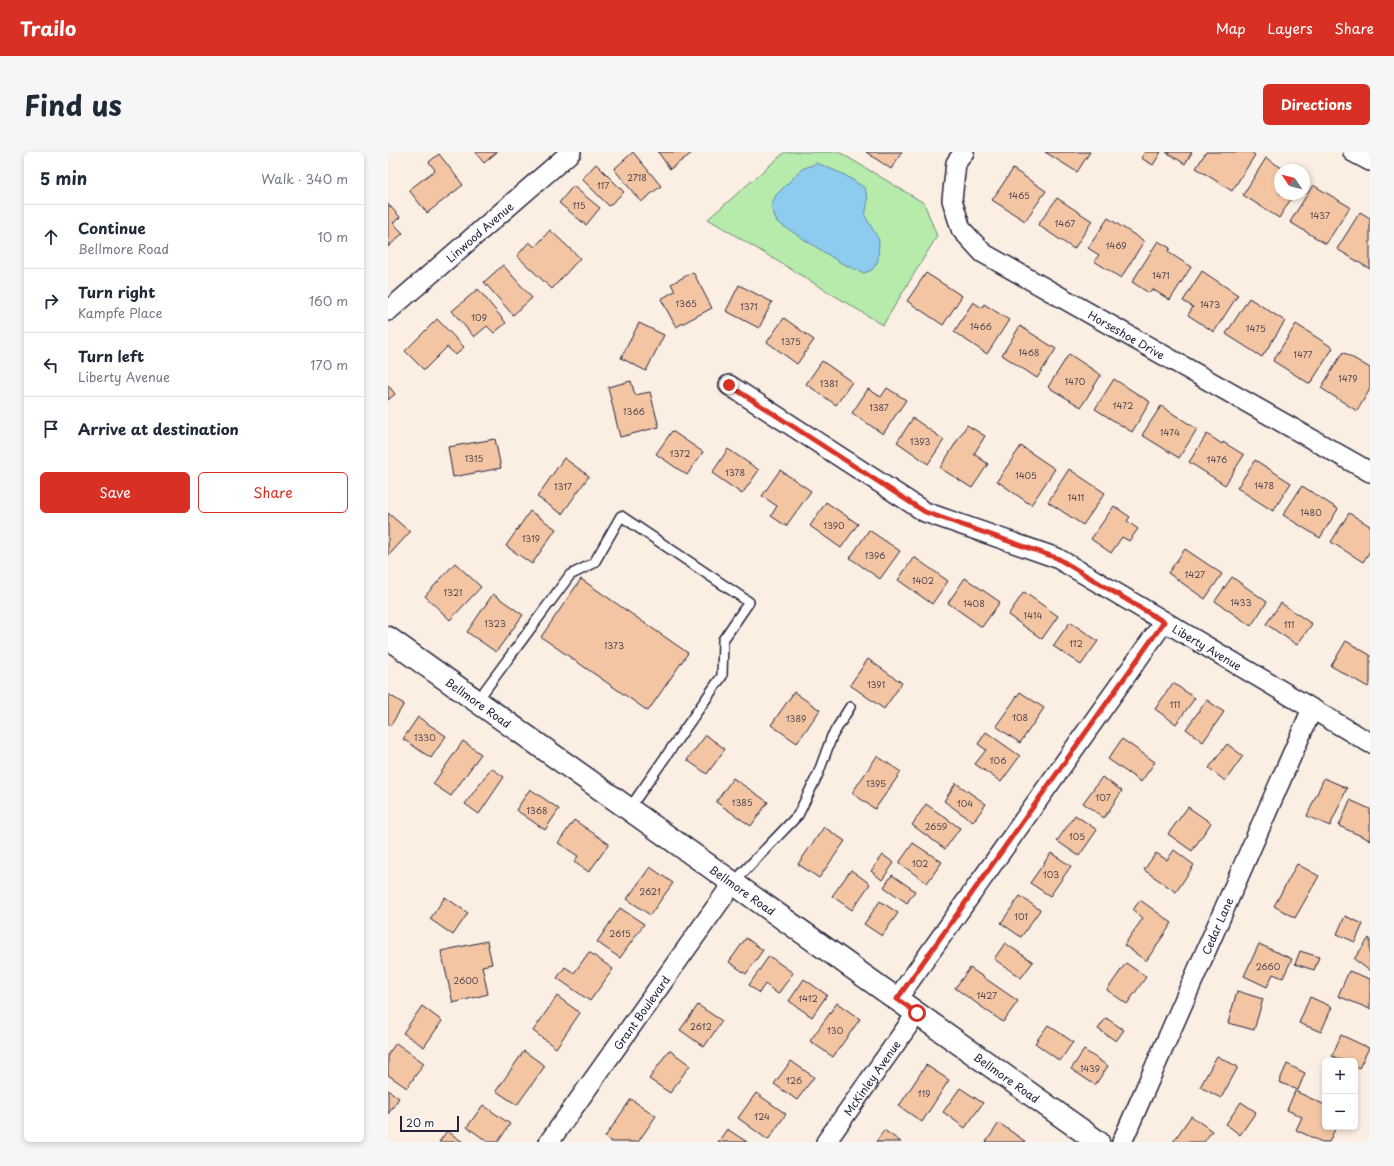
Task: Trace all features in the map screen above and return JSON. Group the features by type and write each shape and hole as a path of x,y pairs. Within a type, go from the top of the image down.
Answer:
{"main road":[{"name":"Bellmore Road","path":"388,638 1098,1142"}],"street":[{"name":"Linwood Avenue","path":"388,311 571,152"},
{"name":"Horseshoe Drive","path":"964,152 956,163 952,200 961,229 983,253 1370,472"},
{"path":"1353,152 1370,161"},
{"name":"Liberty Avenue","path":"729,385 925,512 1057,558 1370,743"},
{"path":"897,999 1164,622"},
{"name":"Cedar Lane","path":"1122,1142 1312,710"},
{"name":"Grant Boulevard","path":"550,1142 733,882"},
{"name":"McKinley Avenue","path":"826,1142 917,1013"}],"lane":[{"path":"477,701 570,575 594,563 621,516 749,602 723,640 722,676 629,809"},
{"path":"733,882 798,815 818,774 832,736 850,707"}],"green space":[{"path":"785,152 839,152 924,203 937,236 883,325 708,219"}],"water":[{"path":"817,163 843,174 865,188 868,200 865,216 879,240 878,261 872,270 864,273 841,263 777,222 771,206 776,195 802,169"}],"building":[{"path":"475,152 497,152 484,163"},
{"path":"633,152 661,186 641,202 614,169"},
{"path":"658,152 691,152 692,153 670,169"},
{"path":"866,152 902,152 891,169"},
{"path":"1045,152 1090,152 1077,172"},
{"path":"1145,152 1161,152 1153,165 1141,158"},
{"path":"1166,152 1192,152 1185,164"},
{"path":"1206,152 1251,152 1255,155 1232,191 1196,168"},
{"path":"439,154 463,185 427,213 409,190 435,170 429,162"},
{"path":"1266,158 1276,164 1274,164 1274,200 1290,200 1279,218 1243,195"},
{"path":"596,164 624,192 609,206 582,179"},
{"path":"1013,169 1046,191 1025,221 992,200"},
{"path":"1313,185 1350,207 1326,244 1290,222 1304,200 1310,200 1310,190"},
{"path":"573,186 600,208 586,225 559,203"},
{"path":"1057,198 1092,221 1074,249 1038,225"},
{"path":"388,204 400,217 393,223 403,233 388,247"},
{"path":"1360,212 1370,218 1370,269 1337,249"},
{"path":"1108,218 1144,241 1121,278 1094,261 1099,255 1088,248"},
{"path":"550,230 580,258 552,289 517,256 529,242 535,247"},
{"path":"1158,241 1170,248 1168,252 1191,267 1170,300 1152,289 1149,293 1132,282"},
{"path":"503,265 532,298 513,315 484,282"},
{"path":"1202,271 1238,295 1214,332 1188,315 1193,307 1183,301"},
{"path":"693,272 712,308 676,327 661,299 675,291 671,284"},
{"path":"926,273 962,296 943,325 907,301"},
{"path":"739,285 772,302 759,328 726,311"},
{"path":"478,289 506,323 494,333 487,326 474,337 452,311"},
{"path":"1249,298 1285,321 1262,357 1226,334"},
{"path":"973,302 982,308 984,304 1009,320 987,354 954,332"},
{"path":"784,318 814,340 797,364 767,342"},
{"path":"437,319 464,347 456,355 447,347 424,370 405,351"},
{"path":"639,323 664,335 646,371 621,358"},
{"path":"1296,324 1333,348 1310,384 1273,361"},
{"path":"1020,326 1056,349 1037,378 1002,355"},
{"path":"1343,352 1370,368 1370,389 1357,411 1321,388"},
{"path":"1069,354 1101,375 1081,407 1048,387"},
{"path":"822,361 852,382 836,405 806,384"},
{"path":"1114,379 1150,402 1132,432 1095,409"},
{"path":"631,381 635,395 650,392 659,427 620,437 608,387"},
{"path":"388,385 395,394 388,400"},
{"path":"887,388 906,400 883,434 852,413 868,389 881,397"},
{"path":"1161,406 1197,429 1179,458 1142,435"},
{"path":"913,418 944,440 928,464 897,442"},
{"path":"967,425 985,436 974,454 988,464 972,488 940,468"},
{"path":"672,431 703,452 687,475 656,454"},
{"path":"1207,434 1222,444 1223,442 1244,455 1225,485 1189,462"},
{"path":"495,439 501,468 453,477 448,447"},
{"path":"1021,446 1055,469 1031,505 997,481"},
{"path":"728,449 759,470 742,494 712,473"},
{"path":"564,458 589,476 562,514 537,497"},
{"path":"1255,460 1291,483 1273,511 1237,488"},
{"path":"1069,469 1105,493 1083,525 1048,502"},
{"path":"780,470 811,491 786,526 771,516 777,506 762,496"},
{"path":"1302,486 1338,509 1320,538 1283,515"},
{"path":"826,502 858,524 841,548 810,526"},
{"path":"1114,506 1130,517 1127,521 1138,529 1129,541 1122,537 1111,553 1091,539"},
{"path":"530,511 556,529 532,564 506,546"},
{"path":"388,513 410,532 389,555 388,555"},
{"path":"1349,513 1370,526 1370,551 1363,562 1331,542"},
{"path":"869,530 900,551 880,579 850,558"},
{"path":"1185,549 1222,574 1205,599 1168,573"},
{"path":"914,557 948,581 932,604 898,580"},
{"path":"455,563 481,587 450,620 425,596"},
{"path":"1232,577 1267,602 1251,626 1215,601"},
{"path":"965,578 1000,602 982,627 948,603"},
{"path":"581,579 688,653 648,711 541,637"},
{"path":"1024,592 1058,616 1042,639 1008,615"},
{"path":"493,594 523,615 496,652 467,632"},
{"path":"1281,603 1312,624 1297,645 1266,624"},
{"path":"1070,622 1098,641 1081,665 1053,646"},
{"path":"1346,641 1370,655 1370,683 1368,687 1331,666"},
{"path":"868,659 902,683 884,709 850,685"},
{"path":"1173,683 1195,698 1176,724 1155,709"},
{"path":"794,692 820,710 797,743 771,725"},
{"path":"1020,692 1044,708 1020,743 996,726"},
{"path":"388,694 404,704 391,725 388,724"},
{"path":"1207,700 1224,712 1203,742 1186,729"},
{"path":"418,717 446,736 431,758 403,739"},
{"path":"986,732 1020,756 1001,782 975,764 986,750 978,744"},
{"path":"706,735 725,749 707,774 687,760"},
{"path":"1122,739 1155,762 1141,782 1108,759"},
{"path":"463,741 481,754 451,796 433,784"},
{"path":"1227,744 1243,756 1225,781 1209,768"},
{"path":"877,756 901,772 875,809 852,793"},
{"path":"491,768 504,777 479,814 465,804"},
{"path":"1102,777 1122,791 1104,818 1083,803"},
{"path":"733,778 768,802 751,826 716,802"},
{"path":"1324,778 1347,788 1330,826 1307,816"},
{"path":"956,783 986,804 973,822 944,801"},
{"path":"530,789 559,809 545,830 516,810"},
{"path":"1350,800 1370,809 1370,840 1339,826"},
{"path":"926,804 960,828 945,849 912,825"},
{"path":"1188,807 1211,823 1192,851 1168,834"},
{"path":"1075,815 1097,830 1079,856 1057,841"},
{"path":"574,820 609,844 589,872 574,862 578,856 558,843"},
{"path":"824,827 845,841 819,878 798,864"},
{"path":"913,843 942,862 927,883 899,863"},
{"path":"1174,850 1194,865 1176,892 1144,870 1156,853 1167,860"},
{"path":"1051,853 1071,866 1050,896 1030,883"},
{"path":"883,855 894,863 882,880 871,871"},
{"path":"1297,864 1319,876 1295,918 1274,906"},
{"path":"650,867 673,883 650,915 627,899"},
{"path":"851,870 870,884 852,910 832,896"},
{"path":"892,875 915,891 907,903 884,887"},
{"path":"1020,896 1040,910 1021,937 1001,923"},
{"path":"445,897 468,913 453,935 430,919"},
{"path":"1140,900 1172,923 1146,961 1124,945 1143,918 1133,910"},
{"path":"880,901 898,913 882,936 864,924"},
{"path":"620,908 644,924 620,958 597,942"},
{"path":"1345,916 1363,924 1355,942 1337,934"},
{"path":"746,938 763,950 746,974 729,962"},
{"path":"1369,938 1370,939 1370,971 1354,959"},
{"path":"487,941 492,964 482,966 488,994 453,1003 441,951"},
{"path":"1005,943 1033,962 1021,978 994,959"},
{"path":"1259,944 1292,959 1283,978 1273,974 1267,987 1244,976"},
{"path":"1300,951 1319,957 1314,970 1295,964"},
{"path":"589,952 613,969 590,1001 557,978 565,967 574,973"},
{"path":"769,956 793,973 778,994 765,984 759,993 749,985"},
{"path":"1126,963 1146,977 1127,1004 1107,990"},
{"path":"970,968 1018,1001 1003,1022 955,988"},
{"path":"1349,971 1370,979 1370,1009 1338,996"},
{"path":"804,979 827,995 812,1017 789,1001"},
{"path":"1237,991 1263,999 1254,1030 1228,1023"},
{"path":"557,996 580,1013 556,1048 533,1031"},
{"path":"1310,997 1332,1007 1321,1032 1299,1023"},
{"path":"837,1003 860,1019 833,1057 810,1041"},
{"path":"698,1005 722,1021 704,1047 680,1030"},
{"path":"422,1006 442,1021 424,1047 403,1033"},
{"path":"1106,1018 1124,1030 1116,1041 1098,1029"},
{"path":"1048,1025 1073,1042 1060,1061 1035,1043"},
{"path":"1341,1035 1369,1048 1359,1068 1358,1058 1337,1058 1332,1056"},
{"path":"396,1043 424,1063 407,1088 388,1075 388,1054"},
{"path":"669,1050 690,1065 670,1093 649,1079"},
{"path":"1084,1050 1108,1066 1095,1085 1071,1069"},
{"path":"524,1051 545,1066 517,1105 496,1091"},
{"path":"1217,1056 1238,1067 1221,1098 1200,1087"},
{"path":"791,1061 814,1077 797,1100 774,1084"},
{"path":"1287,1064 1305,1073 1298,1090 1279,1082"},
{"path":"926,1065 949,1080 922,1122 899,1106"},
{"path":"960,1088 983,1103 965,1128 943,1112"},
{"path":"388,1090 399,1098 388,1114"},
{"path":"1295,1091 1322,1104 1322,1130 1335,1130 1329,1142 1322,1142 1296,1130 1302,1117 1287,1110"},
{"path":"756,1093 786,1114 768,1140 738,1118"},
{"path":"631,1099 656,1116 638,1142 612,1142 605,1137"},
{"path":"1241,1102 1256,1112 1240,1135 1226,1124"},
{"path":"483,1105 510,1124 498,1142 488,1142 467,1127"},
{"path":"1191,1116 1212,1131 1204,1142 1173,1142"},
{"path":"999,1123 1026,1142 986,1142"},
{"path":"727,1129 747,1142 718,1142"},
{"path":"884,1130 901,1142 876,1142"},
{"path":"447,1131 463,1142 439,1142"}],"route":[{"path":"729,385 925,512 1057,558 1164,622 897,999 917,1013"}]}
